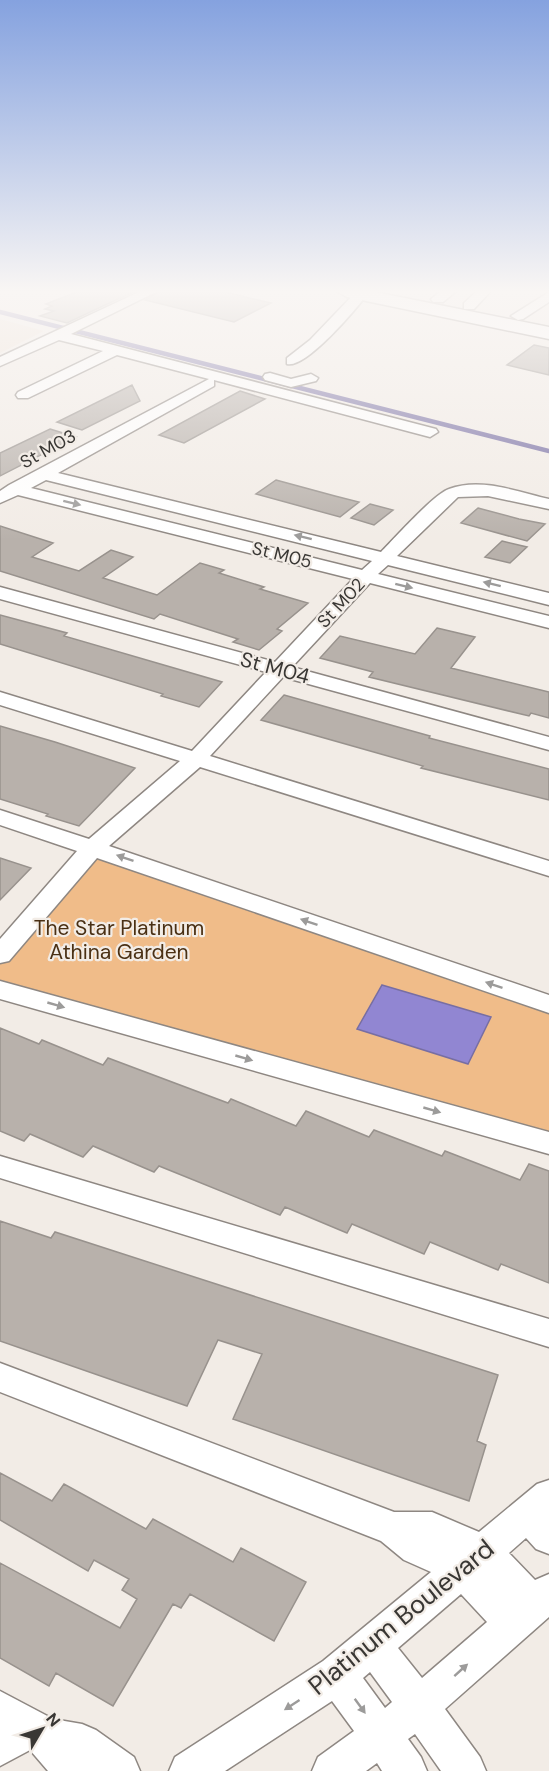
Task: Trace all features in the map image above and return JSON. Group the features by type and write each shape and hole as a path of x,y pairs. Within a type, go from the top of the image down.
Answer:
{"street":[{"path":"23,395 65,375"},
{"path":"214,375 430,432"},
{"path":"256,375 291,383 311,378"},
{"name":"St M03","path":"8,494 209,383"},
{"name":"St M05","path":"43,474 549,599"},
{"name":"St M02","path":"0,955 93,848 195,760 366,576 452,492 465,488 549,504"},
{"name":"St M05","path":"8,494 366,576 549,622"},
{"name":"St M04","path":"0,593 549,744"},
{"path":"0,698 549,869"},
{"path":"0,816 549,1004"},
{"path":"0,990 549,1143"},
{"path":"0,1167 549,1333"},
{"path":"0,1377 394,1529 417,1548 473,1560 532,1607 420,1706 382,1737 332,1771"},
{"name":"Platinum Boulevard","path":"189,1771 338,1675 473,1560 542,1516"},
{"path":"373,1645 466,1771"},
{"path":"338,1675 407,1771"},
{"path":"19,1731 78,1771"},
{"path":"19,1731 82,1744 120,1771"}],"green space":[{"name":"The Star Platinum Athina Garden","path":"93,848 549,1004 549,1143 0,990 0,955"}],"shaded area":[{"path":"382,985 491,1017 468,1064 357,1029"}],"building":[{"path":"132,385 140,401 82,430 57,422"},
{"path":"240,391 265,399 184,443 159,435"},
{"path":"50,429 76,437 0,476 0,453"},
{"path":"276,480 359,502 340,517 256,494"},
{"path":"370,504 393,510 374,525 351,518"},
{"path":"478,508 545,524 527,541 461,523"},
{"path":"0,526 53,543 32,557 79,571 111,550 133,557 103,578 157,595 200,563 224,570 219,573 264,587 260,589 308,603 277,629 282,631 259,650 233,642 238,639 160,614 154,619 0,571"},
{"path":"502,541 527,547 510,563 485,557"},
{"path":"0,615 67,633 64,636 222,682 199,707 161,696 163,694 0,644"},
{"path":"437,628 475,637 451,668 549,692 549,718 531,713 529,716 369,677 373,672 320,658 340,636 415,654"},
{"path":"284,695 430,736 429,738 549,769 549,800 421,768 423,766 261,720"},
{"path":"0,726 135,768 79,826 46,816 48,814 0,799"},
{"path":"0,858 31,868 0,900"},
{"path":"0,1028 39,1044 42,1040 103,1065 108,1058 228,1103 231,1099 296,1126 306,1111 369,1137 374,1130 442,1156 445,1151 520,1180 529,1164 549,1171 549,1283 501,1264 498,1270 430,1242 424,1254 352,1224 347,1233 285,1207 280,1215 159,1166 154,1172 93,1146 83,1157 30,1134 24,1141 0,1131"},
{"path":"0,1221 51,1238 55,1232 498,1375 477,1441 486,1445 469,1501 233,1419 262,1354 218,1340 187,1406 0,1341"},
{"path":"0,1473 52,1501 64,1484 146,1529 153,1519 233,1562 241,1548 306,1582 274,1641 190,1594 181,1608 173,1604 113,1706 56,1673 49,1686 0,1658 0,1563 120,1628 137,1599 122,1590 129,1579 94,1560 88,1571 0,1520"}],"waterway":[{"path":"247,375 549,451"}]}
